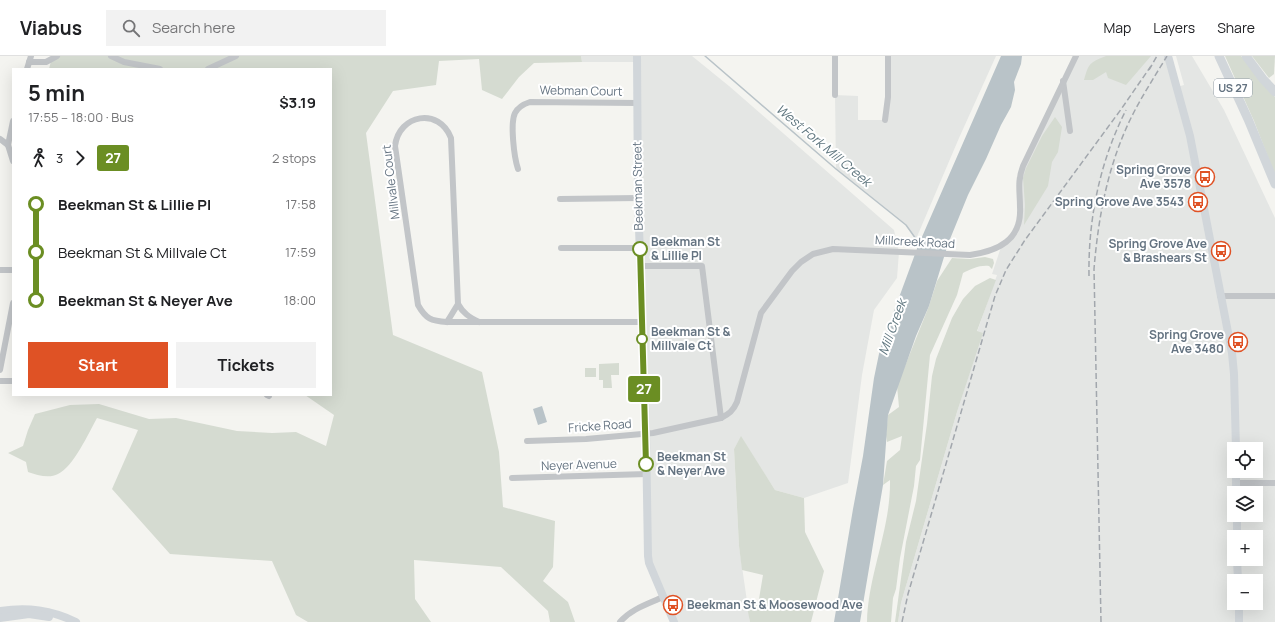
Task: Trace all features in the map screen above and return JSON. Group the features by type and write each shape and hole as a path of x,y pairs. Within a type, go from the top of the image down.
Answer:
{"highway":[{"name":"US 27","path":"1219,56 1248,119 1275,184"},
{"path":"1246,56 1275,92"}],"main road":[{"name":"Beekman Street","path":"637,56 638,198 646,434 648,556 674,622"},
{"path":"1168,56 1190,136 1234,364 1236,442"},
{"path":"1236,478 1236,483"},
{"path":"0,611 26,609 38,610 58,614 76,622"},
{"path":"1238,610 1239,622"},
{"path":"0,618 29,614 52,618 64,622"}],"street":[{"path":"30,59 46,62 57,56"},
{"path":"111,56 124,62 155,68"},
{"path":"210,68 236,56"},
{"path":"834,56 835,95"},
{"path":"885,120 888,96 888,56"},
{"name":"Millcreek Road","path":"720,418 729,415 733,411 737,402 761,313 796,266 813,254 828,250 970,255 982,254 995,250 1006,243 1017,226 1020,212 1018,185 1020,172 1076,56"},
{"path":"1064,81 1070,131"},
{"name":"Webman Court","path":"518,169 514,158 513,122 516,111 522,105 530,102 637,103"},
{"name":"Millvale Court","path":"458,304 451,138 446,128 438,122 426,118 416,119 406,124 402,128 395,146 418,305 424,315 436,321 446,322 642,322"},
{"path":"12,126 8,145 12,158"},
{"path":"0,139 8,145"},
{"path":"560,199 638,198"},
{"path":"561,248 640,248"},
{"path":"640,266 702,266 720,418"},
{"path":"0,270 12,270"},
{"path":"1220,296 1275,296"},
{"path":"446,322 458,304 467,316 479,322"},
{"path":"0,370 12,308"},
{"path":"0,381 12,380"},
{"name":"Fricke Road","path":"527,441 586,439 646,434 720,418"},
{"name":"Neyer Avenue","path":"512,478 647,474"},
{"path":"1236,483 1275,483"},
{"path":"620,622 625,616 636,609 663,597"}],"shaded area":[{"path":"57,56 581,56 582,62 534,63 519,77 502,99 482,90 479,59 439,61 436,85 393,91 366,133 393,335 482,372 499,452 503,507 555,521 553,567 543,581 568,602 575,622 550,622 548,611 501,567 414,560 415,599 431,622 308,622 296,615 272,561 170,554 112,489 138,430 97,418 70,464 58,474 51,476 43,476 28,472 26,462 8,453 23,446 35,414 70,405 99,404 149,419 176,418 237,431 272,433 296,432 326,446 334,415 306,396 332,396 332,68 49,68 51,61"},
{"path":"581,56 692,56 729,86 894,230 899,252 897,278 874,310 862,375 848,483 804,498 775,490 741,437 734,449 739,546 750,622 674,622 649,563 637,62 582,62"},
{"path":"888,56 996,56 916,239 906,225 836,169 835,95 858,96 858,120 885,120"},
{"path":"1076,56 1168,56 1177,87 1184,85 1176,56 1192,56 1224,110 1275,218 1275,622 898,622 901,603 957,412 982,333 977,332 997,275 992,274 1001,247 1017,226 1019,179"},
{"path":"1106,56 1151,56 1126,85 1108,78 1106,72 1093,80 1084,80 1090,64"},
{"path":"1225,56 1241,56 1275,97 1275,175 1254,121"},
{"path":"1252,56 1275,56 1274,74 1269,78"},
{"path":"1055,117 1062,127 1058,152 1052,162 1048,186 1024,225 1025,205 1023,178 1026,168 1042,136"},
{"path":"985,257 993,259 994,263 992,269 989,266 982,266 963,273 957,295 930,355 920,460 916,466 914,486 900,558 896,589 893,598 891,622 867,622 871,586 887,516 890,480 883,485 887,461 900,450 902,436 887,442 886,435 888,415 899,407 897,386 929,306 937,281 952,258 970,259"},
{"path":"990,278 996,280 977,331 983,333 957,412 901,603 898,622 895,622 906,542 916,501 932,376 936,359 952,318 963,299 975,286"},
{"path":"619,363 619,375 611,375 612,388 603,388 603,380 599,380 599,364"},
{"path":"585,368 596,368 596,377 585,377"},
{"path":"741,436 775,490 804,498 805,532 824,571 811,622 750,622 747,607 758,605 763,575 742,570 739,546 734,449"}],"water":[{"name":"Mill Creek","path":"1001,56 1022,56 1021,64 1014,82 1015,90 1011,107 968,195 948,244 929,306 916,336 888,415 883,485 860,622 834,622 880,349 918,246"},
{"path":"542,406 547,422 538,425 533,409"}],"waterway":[{"name":"West Fork Mill Creek","path":"705,56 836,169 906,225 916,239 921,243"}],"railway":[{"path":"1149,70 1157,56"},
{"path":"1101,622 1094,269 1096,251 1104,198 1118,148 1144,93 1167,56"},
{"path":"902,622 908,594 995,296 1006,270 1025,240 1151,66"},
{"path":"1089,276 1091,233 1097,191 1109,149 1126,110"}],"bus line":[{"name":"27","path":"640,249 646,464"}],"place":[{"name":"Spring Grove Ave 3578","path":"1205,177"},
{"name":"Spring Grove Ave 3543","path":"1198,202"},
{"name":"Beekman St & Lillie Pl","path":"640,249"},
{"name":"Spring Grove Ave & Brashears St","path":"1221,251"},
{"name":"Beekman St & Millvale Ct","path":"642,339"},
{"name":"Spring Grove Ave 3480","path":"1238,342"},
{"name":"Beekman St & Neyer Ave","path":"646,464"},
{"name":"Beekman St & Moosewood Ave","path":"673,605"}]}
